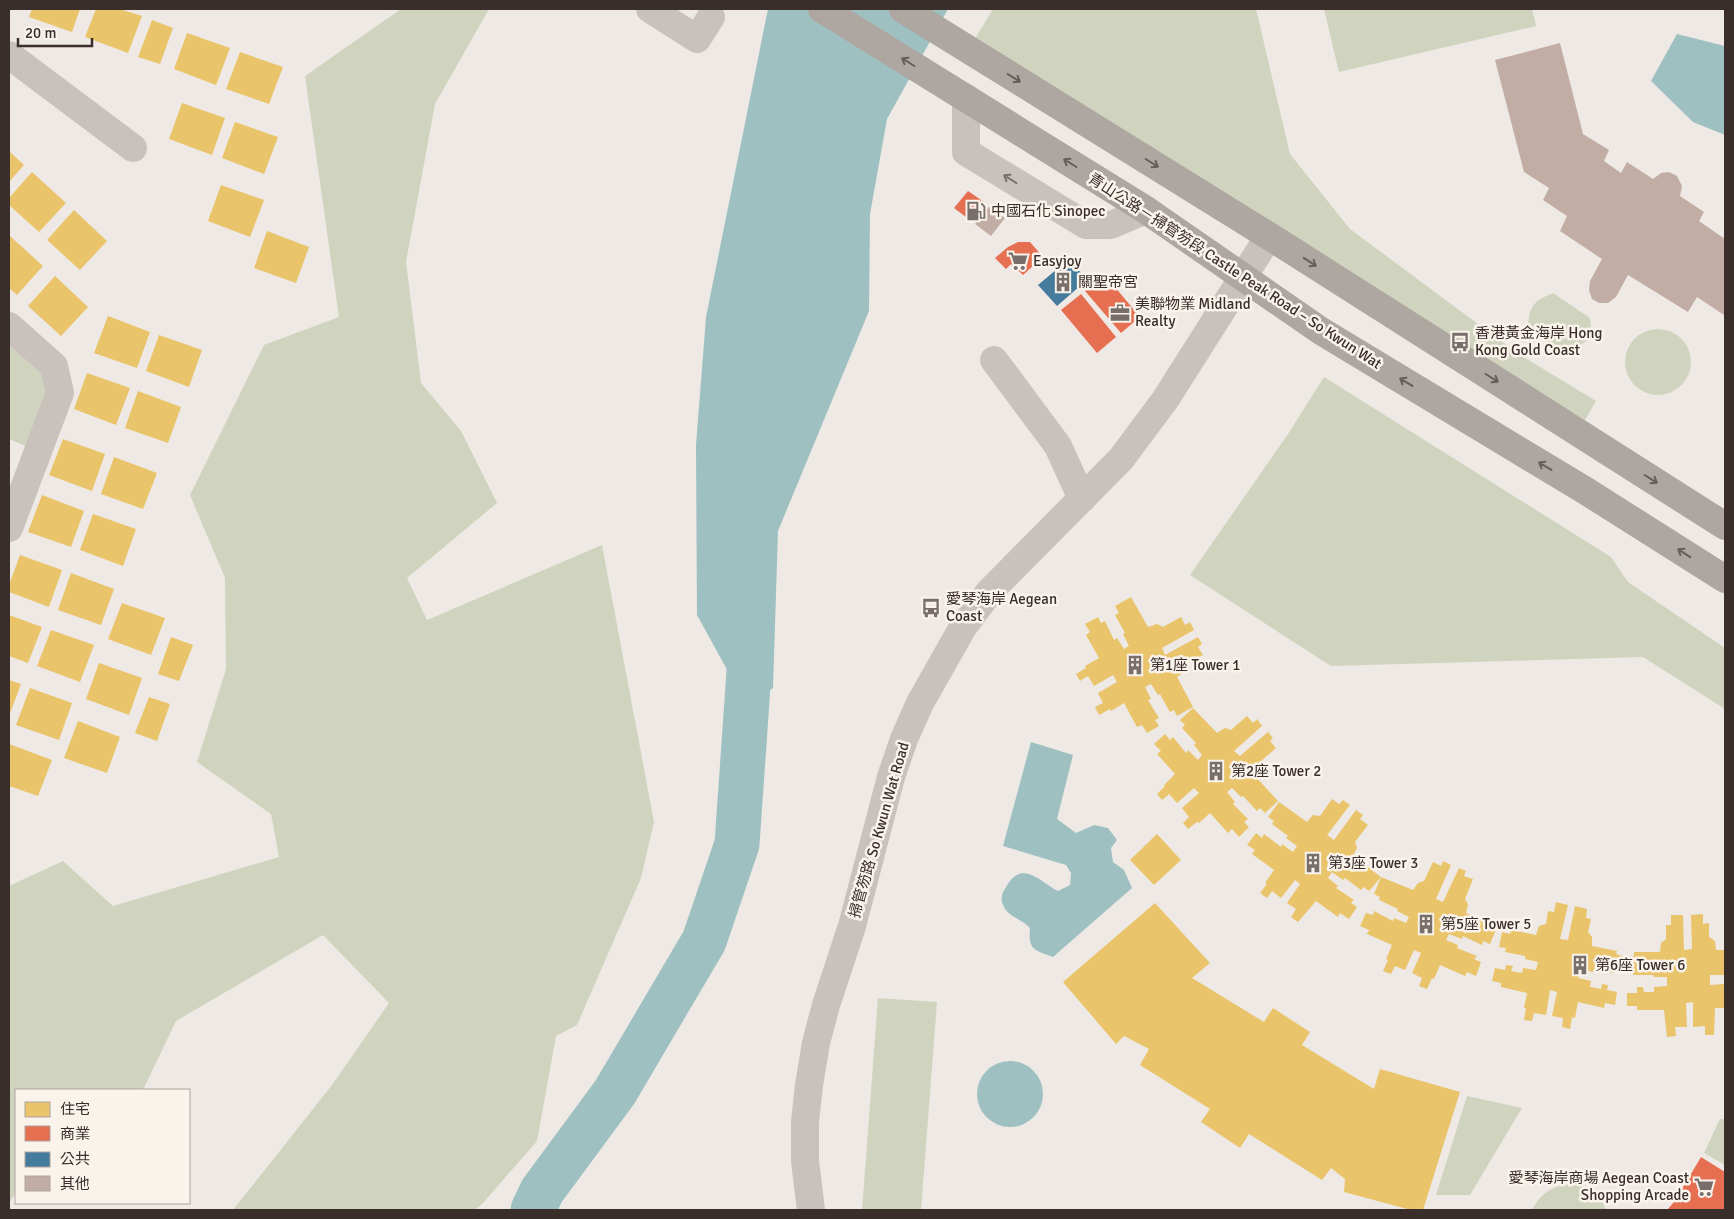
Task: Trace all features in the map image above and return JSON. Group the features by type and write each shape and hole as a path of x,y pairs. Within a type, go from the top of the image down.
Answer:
{"main road":[{"name":"青山公路－掃管笏段 Castle Peak Road – So Kwun Wat","path":"822,9 1174,228 1321,331 1586,491 1725,579"},
{"path":"903,9 1269,236 1725,526"}],"street":[{"path":"650,9 697,39 711,18"},
{"path":"9,55 133,148"},
{"path":"958,93 966,152 1086,225 1111,224 1146,210"},
{"name":"掃管笏路 So Kwun Wat Road","path":"811,1210 805,1161 805,1122 816,1043 826,1005 852,926 891,777 904,739 920,702 963,627 990,591 1121,459 1165,400 1269,236"},
{"path":"9,326 54,366 60,393 9,528"},
{"path":"994,360 1058,446 1082,499"}],"green space":[{"path":"401,9 489,9 435,104 406,262 421,383 461,431 497,503 407,578 427,620 602,545 654,822 641,878 577,1025 556,1036 537,1141 475,1210 233,1210 332,1085 389,1003 323,935 176,1021 143,1089 15,1089 15,1194 9,1203 9,886 63,861 113,906 279,857 271,814 197,762 226,669 225,578 190,495 264,345 339,317 305,76"},
{"path":"993,9 1256,9 1290,154 1350,229 1517,353 1596,401 1585,420 973,42"},
{"path":"1324,9 1532,9 1536,26 1339,72"},
{"path":"1553,293 1590,318 1591,328 1588,340 1566,354 1528,329 1533,306 1541,299"},
{"path":"1658,329 1670,332 1681,339 1688,350 1691,362 1688,374 1681,385 1670,392 1658,395 1646,392 1635,385 1628,374 1625,362 1628,350 1635,339 1646,332"},
{"path":"9,339 46,371 52,392 28,447 9,439"},
{"path":"1324,377 1611,557 1628,582 1725,648 1725,709 1643,657 1331,666 1190,575 1288,434"},
{"path":"878,998 937,1002 921,1210 862,1210"},
{"path":"1467,1096 1522,1108 1470,1195 1436,1195"},
{"path":"1720,1119 1725,1119 1725,1165 1704,1153"},
{"path":"1574,1184 1598,1196 1606,1210 1532,1210 1544,1194 1560,1186"}],"water":[{"path":"768,9 948,9 887,119 870,214 869,311 778,531 773,688 747,706 697,615 696,445 706,317"},
{"path":"1677,34 1725,46 1725,135 1693,122 1651,81"},
{"path":"1031,742 1073,755 1057,819 1076,833 1094,825 1108,828 1117,840 1111,848 1113,862 1124,870 1132,888 1053,957 1037,951 1031,945 1030,928 1005,909 1002,900 1006,887 1018,874 1032,875 1058,891 1070,885 1071,873 1066,865 1003,846"},
{"path":"1010,1061 1023,1063 1033,1071 1041,1081 1043,1094 1041,1107 1033,1117 1023,1125 1010,1127 997,1125 987,1117 979,1107 977,1094 979,1081 987,1071 997,1063"}],"building: 住宅":[{"path":"32,9 80,9 72,32 29,17"},
{"path":"96,9 120,9 142,16 128,53 85,37"},
{"path":"152,20 173,28 160,64 138,57"},
{"path":"187,33 230,48 216,85 174,69"},
{"path":"240,52 283,67 269,104 226,89"},
{"path":"182,103 225,118 212,155 169,139"},
{"path":"235,122 278,137 264,174 222,158"},
{"path":"9,151 24,165 9,182"},
{"path":"32,172 66,203 39,232 9,205 9,198"},
{"path":"221,185 264,200 250,237 208,221"},
{"path":"74,210 107,241 80,270 47,240"},
{"path":"267,231 309,247 296,283 254,268"},
{"path":"10,236 43,266 17,295 9,288"},
{"path":"55,276 88,307 61,336 28,306"},
{"path":"108,316 150,332 137,368 94,353"},
{"path":"159,335 202,350 189,387 146,371"},
{"path":"87,373 130,388 116,425 74,409"},
{"path":"138,391 181,407 168,443 125,428"},
{"path":"63,439 105,454 92,491 49,475"},
{"path":"114,457 157,473 143,509 101,494"},
{"path":"42,495 84,511 71,547 28,532"},
{"path":"93,514 136,529 123,566 80,550"},
{"path":"20,555 62,570 49,607 9,592 9,585"},
{"path":"71,573 114,589 101,625 58,610"},
{"name":"第1座 Tower 1","path":"1131,597 1148,627 1157,624 1163,627 1181,617 1185,625 1190,622 1194,630 1162,648 1165,655 1198,637 1202,644 1198,647 1203,655 1184,665 1184,672 1177,677 1193,707 1177,716 1174,710 1170,712 1160,694 1158,695 1151,684 1145,687 1151,699 1148,700 1159,718 1155,720 1159,726 1147,733 1142,725 1137,727 1124,703 1111,711 1110,709 1099,715 1095,707 1103,703 1098,693 1117,682 1113,675 1094,686 1088,676 1080,681 1076,674 1099,658 1086,635 1090,632 1085,624 1098,617 1101,623 1105,621 1114,640 1117,638 1124,649 1129,646 1123,634 1125,633 1115,615 1119,613 1115,606"},
{"path":"122,603 165,618 151,655 108,639"},
{"path":"9,615 42,627 28,663 9,656"},
{"path":"51,630 94,645 80,682 37,666"},
{"path":"171,637 193,645 179,681 158,674"},
{"path":"99,663 142,678 129,715 86,699"},
{"path":"9,680 21,684 9,716"},
{"path":"30,688 72,703 59,740 16,725"},
{"path":"149,697 170,704 157,741 135,733"},
{"name":"第2座 Tower 2","path":"1193,708 1217,733 1225,728 1231,730 1247,716 1253,723 1257,719 1262,726 1234,751 1240,756 1268,732 1273,738 1270,741 1276,748 1260,762 1261,769 1255,776 1278,801 1265,813 1260,808 1257,811 1243,796 1241,797 1232,788 1227,792 1235,802 1233,804 1248,819 1244,822 1249,827 1239,837 1232,829 1228,833 1210,813 1199,823 1197,822 1188,829 1183,823 1189,817 1182,808 1199,793 1194,788 1177,803 1169,794 1162,800 1157,794 1175,774 1157,754 1161,751 1154,744 1165,734 1170,740 1173,737 1186,753 1188,750 1198,760 1202,755 1194,745 1196,743 1182,728 1185,725 1180,720"},
{"path":"78,721 120,737 107,773 64,758"},
{"path":"9,744 52,760 38,796 9,786"},
{"name":"第3座 Tower 3","path":"1332,799 1339,804 1343,800 1350,805 1327,835 1334,840 1356,810 1363,815 1360,819 1368,825 1355,842 1357,848 1353,856 1381,877 1369,891 1364,887 1361,890 1345,878 1343,880 1332,872 1328,878 1338,886 1336,888 1354,900 1351,903 1357,907 1349,919 1340,913 1338,917 1316,901 1298,922 1291,917 1296,909 1287,903 1300,884 1295,880 1281,898 1272,891 1267,898 1260,893 1274,870 1252,854 1255,850 1247,845 1256,833 1262,838 1264,834 1281,847 1282,844 1293,852 1297,846 1286,838 1288,836 1272,824 1274,821 1268,817 1279,802 1307,822 1313,815 1320,816"},
{"path":"1157,834 1181,860 1154,885 1130,860"},
{"name":"第5座 Tower 5","path":"1443,861 1451,865 1436,899 1443,902 1459,868 1466,871 1464,876 1473,879 1465,899 1468,904 1466,913 1497,927 1490,944 1483,941 1482,945 1463,936 1462,939 1449,934 1446,940 1458,945 1457,948 1477,956 1474,959 1481,962 1476,976 1467,972 1465,976 1440,965 1427,989 1419,986 1422,978 1412,973 1421,953 1414,950 1405,970 1395,966 1391,974 1383,971 1392,945 1367,934 1369,930 1360,926 1366,913 1373,915 1374,911 1393,921 1394,918 1406,923 1409,917 1397,911 1398,909 1379,900 1380,897 1374,894 1381,877 1413,890 1418,883 1424,881 1433,862 1441,866"},
{"name":"第6座 Tower 6","path":"1556,902 1568,905 1560,939 1568,940 1575,906 1587,909 1586,918 1591,919 1588,932 1592,937 1592,946 1617,951 1616,954 1625,957 1622,971 1615,970 1614,973 1594,969 1593,972 1580,969 1578,978 1591,981 1590,987 1601,989 1602,984 1608,985 1607,990 1617,992 1615,1005 1605,1003 1604,1008 1578,1002 1575,1018 1572,1017 1570,1029 1562,1027 1563,1018 1552,1016 1557,992 1550,990 1546,1015 1534,1013 1532,1021 1524,1020 1527,993 1501,987 1501,983 1492,981 1495,968 1505,970 1506,965 1513,966 1511,971 1522,973 1523,968 1536,970 1538,962 1525,959 1525,956 1505,952 1506,948 1499,947 1502,932 1510,934 1511,930 1536,935 1539,926 1546,924 1548,911 1554,912"},
{"path":"1155,903 1210,963 1192,978 1264,1022 1273,1008 1310,1032 1302,1045 1374,1089 1380,1069 1460,1092 1423,1210 1411,1210 1344,1192 1345,1179 1331,1168 1322,1180 1249,1134 1240,1148 1201,1122 1210,1109 1140,1065 1149,1049 1124,1036 1116,1044 1063,982"},
{"path":"1703,914 1703,924 1709,923 1709,937 1715,941 1716,950 1725,950 1724,975 1710,975 1710,985 1724,984 1725,990 1725,1008 1715,1008 1714,1035 1705,1035 1705,1026 1693,1027 1693,1002 1686,1003 1687,1027 1675,1027 1676,1036 1667,1037 1664,1010 1637,1010 1637,1006 1627,1006 1627,993 1637,993 1637,987 1643,987 1644,992 1654,992 1654,987 1667,986 1667,977 1633,975 1633,971 1626,971 1625,957 1634,956 1634,952 1660,952 1661,943 1666,939 1666,925 1671,925 1671,915 1683,915 1684,950 1692,949 1691,915"}],"building: 商業":[{"path":"968,191 984,202 970,220 954,208"},
{"name":"Easyjoy","path":"1018,242 1030,242 1043,257 1023,275 1011,264 1006,269 995,258 1008,247"},
{"path":"1104,274 1140,317 1121,333 1085,291"},
{"path":"1081,294 1116,337 1097,353 1061,310"},
{"name":"愛琴海岸商場 Aegean Coast Shopping Arcade","path":"1701,1157 1725,1172 1725,1210 1667,1210 1675,1201"}],"building: 公共":[{"name":"關聖帝宮","path":"1069,259 1087,280 1057,306 1038,285"}],"building: 其他":[{"path":"1560,43 1583,134 1609,150 1604,161 1621,173 1627,162 1653,179 1661,173 1669,172 1677,176 1682,186 1680,196 1704,212 1699,221 1725,239 1724,315 1697,297 1688,312 1628,275 1616,297 1608,303 1599,303 1592,299 1589,290 1590,281 1602,259 1560,231 1567,216 1543,200 1549,188 1524,172 1495,60"},
{"path":"989,207 1005,218 991,236 975,224"}],"waterway":[{"path":"533,1210 542,1191 615,1092 704,941 737,844 751,643"}],"place":[{"name":"中國石化 Sinopec","path":"976,211"},
{"name":"Easyjoy","path":"1018,261"},
{"name":"關聖帝宮","path":"1063,282"},
{"name":"美聯物業 Midland Realty","path":"1120,313"},
{"name":"香港黃金海岸 Hong Kong Gold Coast","path":"1460,342"},
{"name":"愛琴海岸 Aegean Coast","path":"931,608"},
{"name":"第1座 Tower 1","path":"1135,665"},
{"name":"第2座 Tower 2","path":"1216,771"},
{"name":"第3座 Tower 3","path":"1313,863"},
{"name":"第5座 Tower 5","path":"1426,924"},
{"name":"第6座 Tower 6","path":"1580,965"},
{"name":"愛琴海岸商場 Aegean Coast Shopping Arcade","path":"1704,1187"}]}
